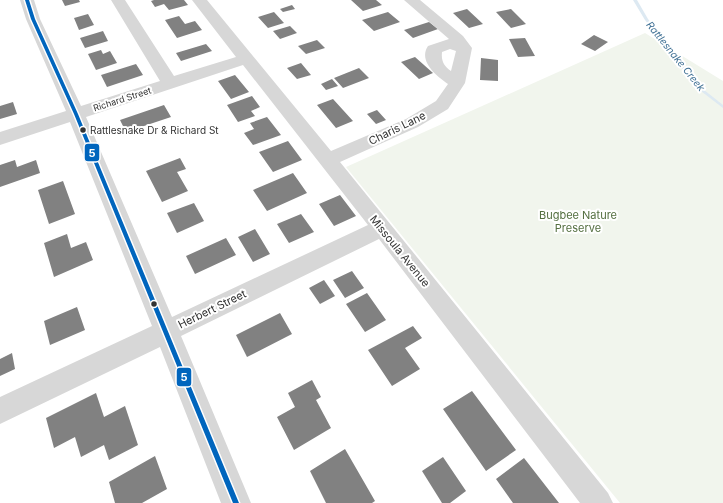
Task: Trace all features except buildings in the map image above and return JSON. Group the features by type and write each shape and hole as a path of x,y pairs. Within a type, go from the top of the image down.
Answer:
{"street":[{"path":"27,0 33,19 76,114 236,503"},
{"path":"118,0 170,83"},
{"name":"Missoula Avenue","path":"198,0 382,228 598,503"},
{"path":"411,0 458,39 464,48"},
{"path":"457,83 440,72 432,59 434,49 449,44 464,48"},
{"name":"Charis Lane","path":"327,160 412,123 442,105 457,83 464,48"},
{"name":"Richard Street","path":"0,139 245,59"},
{"name":"Herbert Street","path":"0,411 382,228"}],"green space":[{"name":"Bugbee Nature Preserve","path":"645,33 723,81 723,503 620,503 346,167"}],"waterway":[{"name":"Rattlesnake Creek","path":"635,0 646,19 698,87 723,107"}],"transit line":[{"name":"5","path":"27,0 33,19 76,114 236,503"}],"place":[{"name":"Rattlesnake Dr & Richard St","path":"83,130"}]}
